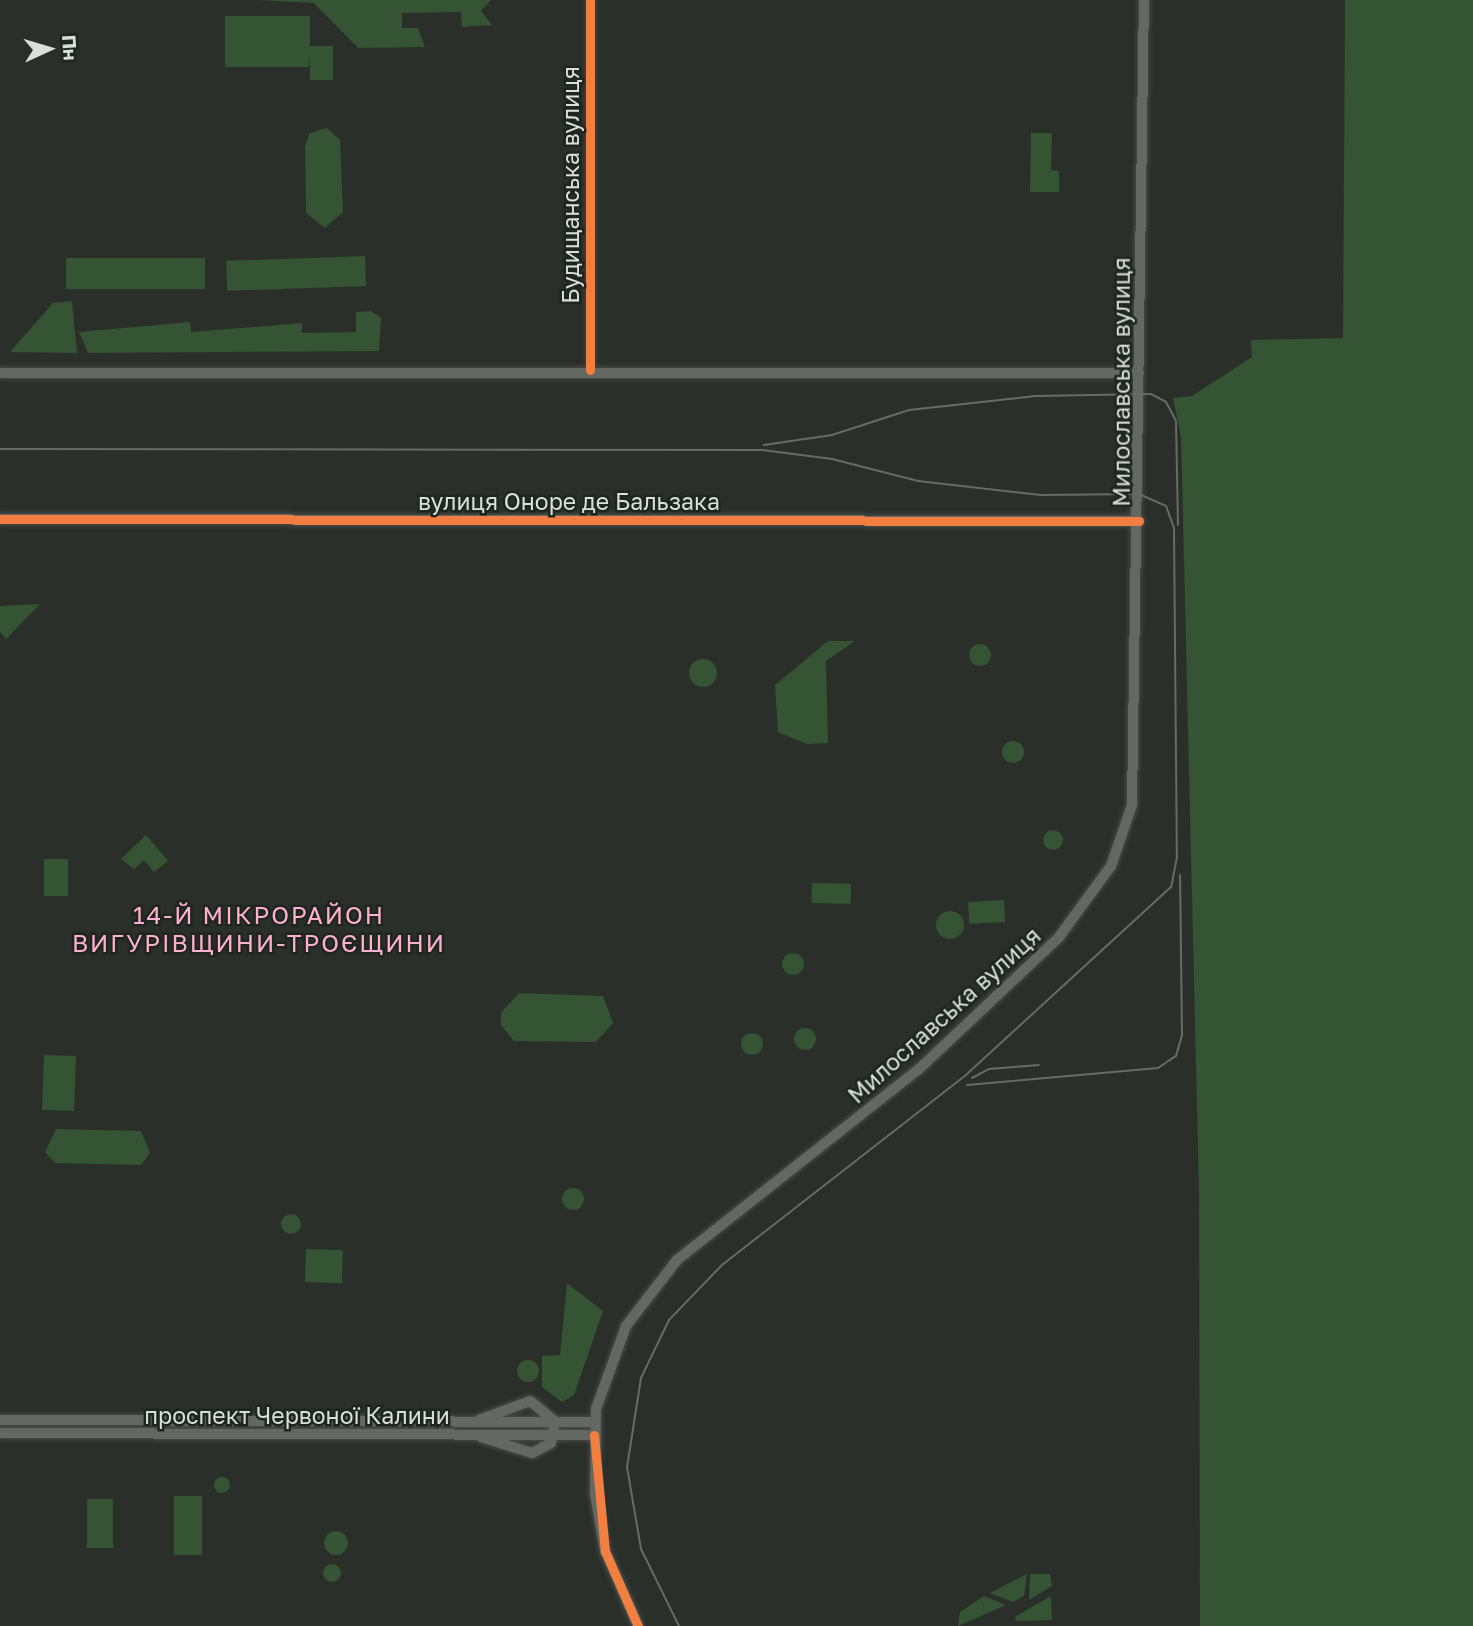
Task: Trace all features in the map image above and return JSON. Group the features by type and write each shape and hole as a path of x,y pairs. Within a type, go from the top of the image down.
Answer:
{"main road":[{"name":"Милославська вулиця","path":"639,1626 605,1551 594,1435 594,1422 626,1326 677,1261 918,1070 1059,937 1099,887 1121,839 1136,775 1144,0"},
{"path":"0,373 590,370 1139,373"},
{"name":"вулиця Оноре де Бальзака","path":"0,519 1139,521"},
{"path":"475,1422 530,1401 543,1405 555,1422 555,1434 532,1453 476,1435"},
{"name":"проспект Червоної Калини","path":"0,1420 594,1422"},
{"name":"проспект Червоної Калини","path":"0,1433 594,1435"}],"street":[{"name":"Будищанська вулиця","path":"590,0 590,370"}],"green space":[{"path":"257,0 491,0 481,11 492,25 462,27 461,12 402,13 402,28 418,28 425,47 358,48 314,3"},
{"path":"1345,0 1473,0 1473,1626 1200,1626 1199,1191 1181,436 1173,398 1192,396 1252,357 1251,340 1343,338"},
{"path":"225,16 310,16 310,46 333,46 333,80 310,80 310,54 309,67 225,67"},
{"path":"327,128 340,140 343,212 325,228 306,213 305,146 310,133"},
{"path":"1031,133 1052,133 1051,170 1059,171 1059,192 1030,192"},
{"path":"365,256 366,286 227,291 226,261"},
{"path":"66,258 205,258 205,289 66,289"},
{"path":"72,301 77,353 10,352 53,303"},
{"path":"371,311 381,318 379,351 88,353 79,332 190,322 191,332 302,323 302,333 356,332 356,312"},
{"path":"40,604 6,639 0,632 0,606"},
{"path":"828,641 855,641 826,661 828,743 807,744 778,732 775,685"},
{"path":"980,644 990,651 991,655 984,665 980,666 970,659 969,655 976,645"},
{"path":"703,659 713,663 717,673 713,683 703,687 693,683 689,673 693,663"},
{"path":"1013,741 1023,748 1024,752 1017,762 1013,763 1003,756 1002,752 1009,742"},
{"path":"1049,830 1057,830 1063,840 1057,850 1049,850 1043,844 1043,836"},
{"path":"146,835 168,861 154,872 144,860 134,869 121,859"},
{"path":"44,859 68,859 68,896 44,896"},
{"path":"812,883 851,884 851,904 812,903"},
{"path":"1004,900 1005,922 969,924 968,902"},
{"path":"950,911 960,915 964,925 960,935 950,939 940,935 936,925 940,915"},
{"path":"793,953 803,960 804,964 797,974 793,975 783,968 782,964 789,954"},
{"path":"519,993 603,996 613,1023 596,1042 514,1041 501,1025 501,1013"},
{"path":"805,1028 815,1035 816,1039 809,1049 805,1050 795,1043 794,1039 801,1029"},
{"path":"752,1033 762,1040 763,1044 756,1054 752,1055 742,1048 741,1044 748,1034"},
{"path":"44,1055 76,1056 74,1111 42,1110"},
{"path":"56,1129 141,1131 150,1153 141,1165 55,1163 45,1152"},
{"path":"573,1188 583,1195 584,1199 577,1209 573,1210 563,1203 562,1199 569,1189"},
{"path":"291,1214 298,1217 301,1224 298,1231 291,1234 284,1231 281,1224 284,1217"},
{"path":"306,1249 343,1250 342,1283 305,1282"},
{"path":"567,1283 603,1311 574,1395 562,1402 542,1387 542,1356 560,1355"},
{"path":"528,1360 536,1363 539,1371 536,1379 528,1382 520,1379 517,1371 520,1363"},
{"path":"222,1477 228,1479 228,1491 222,1493 216,1491 214,1485 216,1479"},
{"path":"174,1496 202,1496 202,1555 174,1555"},
{"path":"87,1499 113,1499 113,1548 87,1548"},
{"path":"336,1531 344,1535 348,1543 344,1551 336,1555 328,1551 324,1543 328,1535"},
{"path":"332,1564 338,1567 341,1573 338,1579 332,1582 326,1579 323,1573 326,1567"},
{"path":"1027,1574 1024,1596 1013,1602 990,1593"},
{"path":"1030,1574 1050,1574 1052,1586 1029,1600"},
{"path":"984,1596 1006,1605 958,1626 960,1612"},
{"path":"1051,1596 1052,1620 1015,1621 1016,1616"}],"tram line":[{"path":"764,445 832,435 909,410 1035,396 1151,394 1166,402 1176,421 1178,525"},
{"path":"0,449 762,450 832,459 918,481 1041,495 1139,494 1166,506 1174,528 1177,857 1171,887 966,1075 723,1264 669,1320 641,1378 627,1467 641,1549 679,1626"},
{"path":"967,1085 1158,1068 1176,1056 1182,1035 1180,875"},
{"path":"972,1078 989,1069 1039,1065"}],"cycle path":[{"path":"590,0 590,370"},
{"path":"0,519 1139,521"},
{"path":"594,1435 605,1551 638,1626"}],"district":[{"name":"14-Й МІКРОРАЙОН ВИГУРІВЩИНИ-ТРОЄЩИНИ","path":"259,929"}]}
